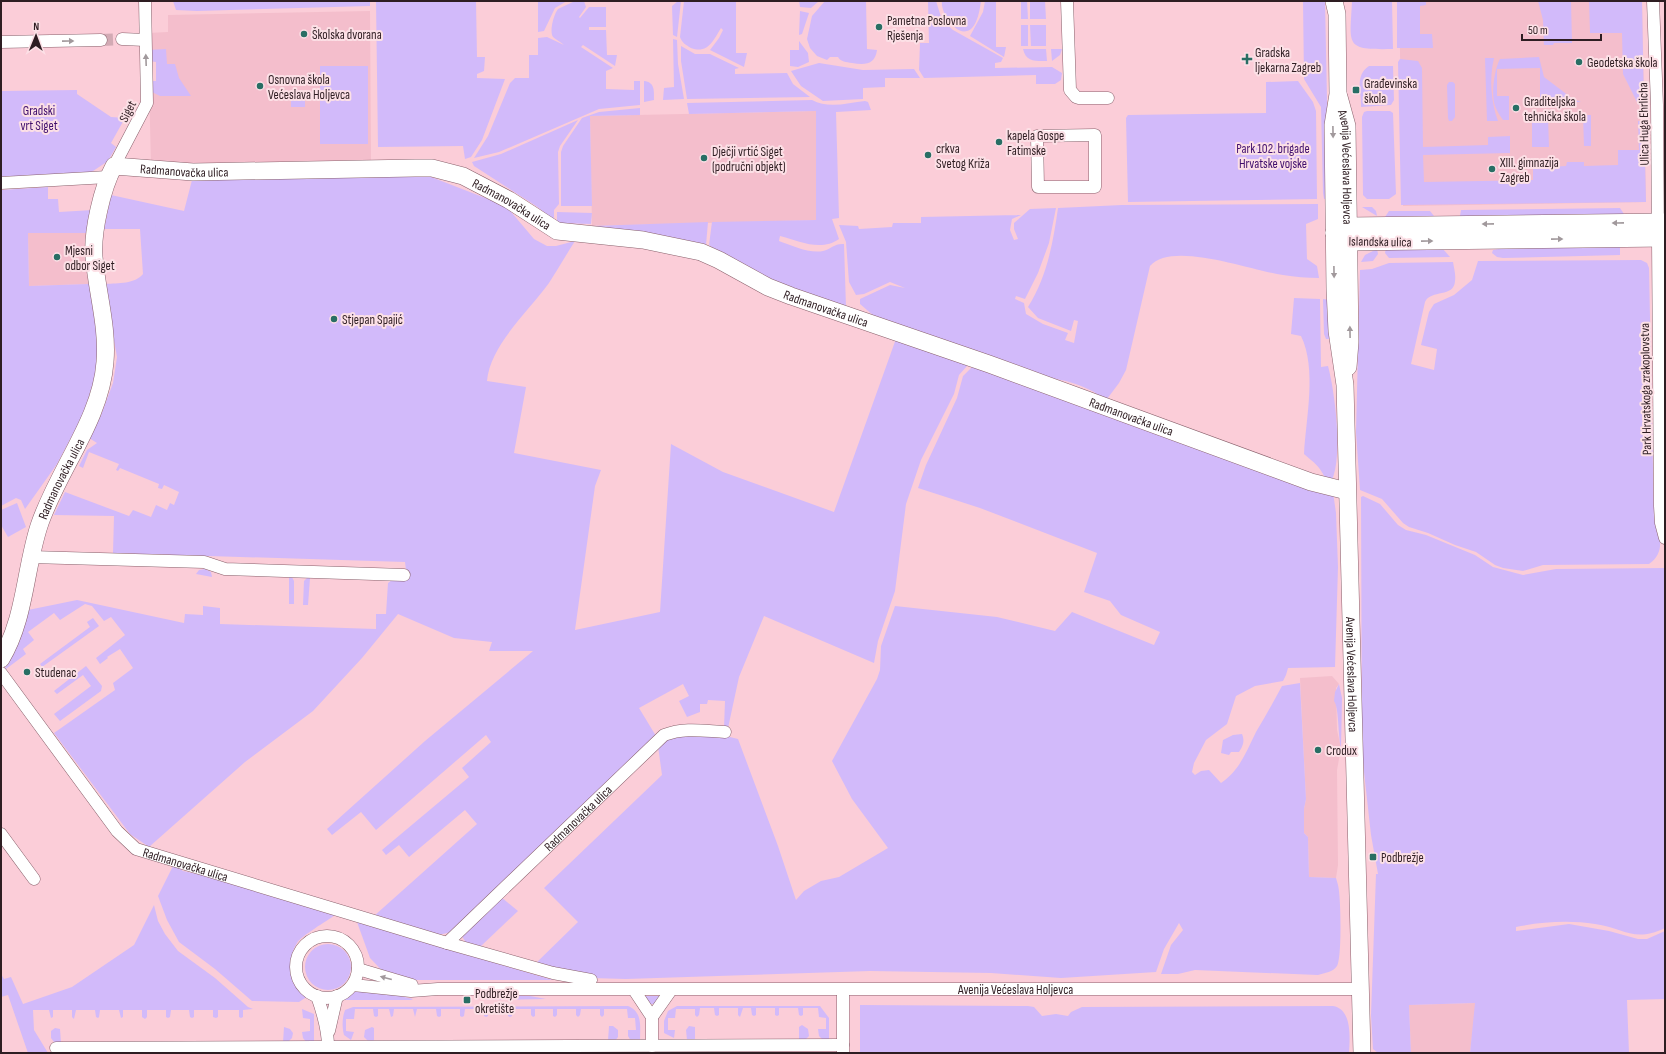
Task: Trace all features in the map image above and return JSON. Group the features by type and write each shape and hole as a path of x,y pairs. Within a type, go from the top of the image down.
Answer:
{"street":[{"name":"Siget","path":"111,172 143,111 147,99 145,1"},
{"path":"1067,1 1070,90 1076,97 1079,98 1108,98"},
{"name":"Ulica Huga Ehrlicha","path":"1653,1 1661,136 1661,230"},
{"name":"Avenija Većeslava Holjevca","path":"1338,5 1338,94 1347,126 1344,234 1350,342 1345,385 1362,1053"},
{"path":"1,42 102,40"},
{"path":"122,40 145,40"},
{"path":"1095,135 1095,187 1038,187 1036,136 1095,135"},
{"name":"Radmanovačka ulica","path":"1,659 12,635 31,557 44,513 92,412 103,380 106,342 94,256 102,194 111,172 402,168 438,169 463,176 483,186 557,231 643,240 701,252 768,287 989,364 1311,482 1347,491"},
{"path":"1,183 111,172"},
{"name":"Islandska ulica","path":"1344,234 1661,230"},
{"name":"Park Hrvatskoga zrakoplovstva","path":"1661,230 1660,506 1661,523 1665,538"},
{"path":"31,557 204,562 225,569 404,575"},
{"name":"Radmanovačka ulica","path":"1,673 117,831 136,849 447,943 553,973 591,980"},
{"name":"Radmanovačka ulica","path":"447,943 664,735 675,731 690,729 725,732"},
{"path":"1,834 34,879"},
{"path":"325,936 336,938 345,942 352,949 357,958 358,969 353,985 337,996 327,998 317,996 308,991 301,983 297,973 297,963 300,953 306,945 315,939 325,936"},
{"name":"Avenija Većeslava Holjevca","path":"358,969 411,985 438,989"},
{"name":"Avenija Većeslava Holjevca","path":"353,985 411,991 438,989 1360,989"},
{"path":"634,990 652,1017 652,1046"},
{"path":"652,1017 671,990"},
{"path":"56,1048 328,1042 843,1049 842,990"},
{"path":"317,996 324,1013 328,1042"},
{"path":"328,1042 337,996"}],"shaded area":[{"path":"1399,1 1642,1 1646,202 1403,206"},
{"name":"Osnovna škola Većeslava Holjevca","path":"370,11 371,160 151,164 149,84 151,81 156,81 156,62 150,61 148,33 168,32 168,15"},
{"name":"Dječji vrtić Siget (područni objekt)","path":"816,111 816,220 592,226 590,116"},
{"path":"28,233 88,233 91,282 88,284 29,286"},
{"path":"1332,676 1339,684 1336,688 1337,730 1341,748 1337,770 1338,865 1336,878 1309,877 1308,837 1304,833 1304,809 1306,799 1300,678"},
{"path":"1476,1003 1470,1053 1411,1053 1409,1005"}],"green space":[{"path":"173,1 370,1 370,6 197,11 176,10"},
{"path":"376,1 476,1 477,57 485,57 484,71 477,74 477,78 505,79 482,140 471,157 465,159 463,146 378,147"},
{"path":"538,1 567,1 555,8 544,31 538,32"},
{"path":"575,1 584,1 586,7 579,17 580,18 589,7 606,7 606,27 589,27 589,30 606,30 607,55 617,55 615,66 583,45 581,47 613,68 606,71 606,89 634,90 634,81 640,81 640,105 599,109 499,152 474,158 488,136 510,83 515,78 529,78 529,55 538,55 538,38 547,37 564,45 553,37 552,23 558,9"},
{"path":"678,1 681,1 677,37 673,35 672,6"},
{"path":"684,1 736,1 736,53 747,53 744,67 710,50 723,30 721,28 706,48 691,48 683,42 680,37"},
{"path":"799,1 819,1 811,8 800,7"},
{"path":"825,1 866,1 867,49 877,50 872,61 865,64 857,64 844,62 838,57 830,57 827,60 817,56 810,48 807,39 812,16"},
{"path":"928,1 936,1 942,20 953,30 1003,58 1001,62 995,63 995,68 1052,67 1062,73 1061,80 1055,84 1036,84 1036,75 924,78 919,70 920,43 929,43"},
{"path":"942,1 981,1 976,23 967,31 962,31 953,26 943,10"},
{"path":"985,1 996,1 996,47 1006,47 1004,57 970,36 983,12"},
{"path":"1021,1 1027,1 1028,19 1021,19"},
{"path":"1030,1 1045,1 1046,19 1030,19"},
{"path":"1303,1 1325,1 1329,198 1324,199 1321,107 1304,79"},
{"path":"1352,1 1392,1 1393,49 1366,48 1358,46 1353,42 1351,36"},
{"path":"1397,1 1426,1 1426,5 1420,6 1420,34 1432,34 1433,48 1397,48"},
{"path":"1538,1 1571,1 1572,43 1554,43 1553,45 1544,45 1543,20"},
{"path":"1589,1 1642,1 1644,108 1638,104 1623,74 1622,33 1590,33"},
{"path":"800,11 809,13 802,34 799,35"},
{"path":"1021,25 1028,25 1028,46 1021,46"},
{"path":"1030,25 1046,25 1046,46 1031,46"},
{"path":"673,39 677,40 678,64 684,99 663,100 664,88 674,87"},
{"path":"799,41 808,53 809,62 798,67 790,66 790,50 799,50"},
{"path":"681,46 695,54 710,54 739,68 735,69 735,74 787,73 793,84 810,97 687,99 681,61"},
{"path":"166,49 167,64 175,64 179,78 191,96 160,96 152,92 151,81 156,81 156,62 150,61 148,50"},
{"path":"1023,49 1046,49 1047,61 1035,61 1029,59 1024,53"},
{"path":"1051,49 1062,49 1060,55 1052,61"},
{"path":"1539,57 1544,77 1573,99 1581,102 1540,103 1540,68 1497,69 1497,96 1509,96 1509,120 1503,120 1495,106 1493,95 1495,76 1498,64 1500,59"},
{"path":"1485,58 1494,58 1492,66 1492,90 1498,121 1487,121"},
{"path":"1400,59 1418,61 1422,68 1423,147 1488,145 1488,137 1510,136 1510,153 1423,155 1424,182 1533,180 1533,163 1549,163 1549,167 1566,166 1567,162 1584,162 1584,166 1618,165 1618,150 1639,150 1638,121 1644,121 1646,202 1401,205 1398,62"},
{"path":"819,63 863,70 914,69 920,78 885,78 885,87 863,88 863,99 823,101 801,86 791,71"},
{"path":"320,66 368,66 368,144 320,144"},
{"path":"1369,66 1393,66 1394,100 1391,105 1361,107 1360,79 1364,70"},
{"path":"644,81 652,85 654,90 654,100 644,102"},
{"name":"Park 102. brigade Hrvatske vojske","path":"1298,81 1313,102 1316,111 1317,199 1128,202 1126,118 1128,115 1266,113 1266,82"},
{"path":"1449,82 1453,82 1455,84 1455,117 1452,121 1449,121 1448,118 1447,85"},
{"name":"Gradski vrt Siget","path":"77,90 77,94 111,117 125,118 111,143 116,147 108,161 90,173 1,178 1,91"},
{"path":"291,94 305,95 305,107 291,107"},
{"path":"812,100 818,103 831,105 865,101 868,102 871,110 836,112 839,218 832,219 839,239 825,245 802,243 780,236 779,241 800,249 818,252 838,244 844,244 846,307 783,287 709,245 712,222 816,220 816,111 689,114 687,103"},
{"path":"640,108 640,115 590,116 592,206 561,206 561,152 563,146 582,118 599,112"},
{"path":"1390,111 1393,113 1396,194 1389,199 1367,199 1363,195 1362,117 1364,112"},
{"path":"1583,115 1591,115 1591,146 1584,146"},
{"path":"1548,116 1549,147 1532,147 1532,117"},
{"path":"578,120 560,146 558,152 559,204 554,210 554,220 536,206 474,166 472,162 501,154"},
{"path":"426,175 506,206 534,239 547,246 556,246 575,241 549,283 512,329 495,354 487,381 526,387 514,453 601,470 595,486 575,630 660,612 671,444 723,472 834,512 897,336 968,361 967,366 959,375 954,394 921,460 906,504 895,591 878,641 874,663 764,616 739,677 728,728 724,728 725,701 708,700 707,704 700,704 700,712 687,717 679,701 689,696 683,684 639,708 656,736 451,932 443,934 434,934 374,916 477,824 465,810 409,857 399,845 386,855 382,850 469,777 462,768 491,742 486,735 376,830 361,812 332,835 327,829 425,741 533,651 489,651 492,642 454,638 398,614 362,658 313,711 245,762 149,847 130,834 54,733 115,690 113,683 133,668 120,649 107,657 108,658 100,664 96,658 125,635 111,617 104,621 92,606 85,604 60,620 54,613 28,632 34,640 23,649 26,654 6,669 5,667 23,631 28,610 77,600 184,623 185,614 203,615 203,606 220,608 220,624 376,629 376,614 386,614 388,583 406,570 405,562 113,553 114,516 54,515 65,492 129,516 133,510 151,517 156,505 167,510 170,503 174,505 179,492 164,485 162,489 158,488 159,484 120,468 118,471 116,470 119,464 89,452 83,468 79,466 87,450 97,443 89,438 101,415 113,383 117,357 109,313 106,284 136,280 143,274 140,229 104,229 111,195 184,211 192,180"},
{"path":"48,187 48,199 58,199 59,212 93,210 88,233 28,233 29,286 88,284 91,282 100,362 83,415 57,464 25,509 21,500 16,498 1,506 1,190"},
{"path":"1318,204 1318,219 1306,224 1307,259 1317,266 1319,278 1283,275 1194,256 1176,256 1161,259 1150,266 1126,370 1119,383 1107,399 1101,398 1094,392 1078,385 1048,378 874,316 860,304 860,299 890,285 905,288 890,282 864,294 856,295 849,282 846,242 839,225 858,226 859,229 892,227 893,223 921,223 921,217 1021,215 1012,219 1010,230 1014,240 1018,239 1014,229 1014,223 1030,209 1056,208 1049,243 1038,273 1025,299 1016,296 1015,299 1024,303 1026,314 1043,324 1068,333 1065,340 1074,343 1078,321 1074,320 1071,331 1038,318 1028,307 1035,296 1045,272 1054,234 1058,208 1122,205"},
{"path":"1362,207 1372,207 1376,211 1377,216"},
{"path":"1620,208 1624,214 1460,216 1461,210"},
{"path":"1389,211 1430,211 1434,216 1385,217"},
{"path":"557,212 592,213 591,224 558,223 559,224 592,226 708,222 706,245 557,226"},
{"path":"1620,244 1620,255 1503,258 1497,257 1492,253 1493,250 1510,247"},
{"path":"1386,247 1442,248 1450,257 1389,258 1385,253"},
{"path":"1377,249 1378,254 1373,261 1361,262 1365,255"},
{"path":"1641,260 1647,263 1649,268 1654,518 1660,537 1660,549 1658,554 1649,564 1543,565 1523,571 1503,568 1495,565 1476,552 1409,527 1403,523 1382,499 1360,490 1356,432 1360,270 1372,269 1389,263 1453,262 1455,276 1454,286 1447,292 1428,298 1425,302 1411,364 1434,370 1437,349 1421,345 1429,312 1434,304 1454,295 1472,280 1478,261"},
{"path":"1294,298 1320,299 1321,367 1328,366 1331,377 1337,424 1337,456 1332,480 1325,478 1318,467 1304,454 1310,378 1306,349 1301,336 1291,334"},
{"path":"1323,299 1331,300 1329,339 1326,339 1324,334"},
{"path":"975,364 1333,492 1336,513 1338,567 1335,667 1288,668 1283,681 1255,686 1236,696 1227,724 1206,740 1194,763 1192,772 1195,775 1201,771 1209,770 1221,783 1228,778 1242,760 1282,686 1300,683 1306,799 1304,809 1304,833 1308,837 1309,877 1336,878 1340,901 1340,952 1337,966 1331,971 1318,975 1195,970 1178,974 1161,974 1171,945 1183,930 1179,923 1164,949 1156,972 1061,978 991,973 870,971 626,979 591,978 534,965 578,922 544,888 662,775 658,746 671,736 726,736 738,739 778,846 796,900 804,891 821,881 839,877 888,848 852,799 832,761 877,679 880,670 881,646 895,606 997,617 1055,631 1072,612 1154,645 1160,632 1121,615 1110,601 1084,592 1097,553 980,508 918,488 926,465 957,398 963,376"},
{"path":"1363,496 1380,504 1398,525 1406,530 1426,535 1475,555 1493,567 1523,575 1556,569 1665,568 1665,928 1645,934 1637,934 1595,924 1575,922 1545,923 1516,927 1516,931 1569,924 1609,931 1638,939 1647,939 1665,931 1665,999 1627,1000 1629,1053 1470,1053 1475,1003 1409,1005 1411,1053 1378,1053 1373,1049 1371,1015 1376,874 1378,874 1371,835 1362,754 1361,497"},
{"path":"17,503 26,527 8,537 1,525 1,510"},
{"path":"205,569 211,572 212,577 196,574 199,570"},
{"path":"289,577 292,577 294,581 294,604 289,604"},
{"path":"307,578 310,578 308,605 303,605 304,581"},
{"path":"93,618 99,626 42,667 40,664 90,627 87,622"},
{"path":"86,666 102,686 101,691 60,721 54,714 91,686 83,675 57,694 54,691"},
{"path":"1339,684 1342,698 1341,748 1337,709 1334,701 1335,692"},
{"path":"1242,734 1243,743 1239,752 1231,752 1229,755 1221,753 1223,740 1233,735"},
{"path":"174,864 183,871 257,887 335,915 299,940 293,950 291,965 292,972 298,985 308,996 299,1002 252,1001 215,969 179,942 167,920 158,896"},
{"path":"501,897 518,911 480,947 466,943 462,936"},
{"path":"154,905 158,921 165,934 178,951 215,978 248,1007 253,1009 243,1010 243,1017 241,1018 239,1017 239,1010 218,1010 218,1017 216,1018 213,1017 213,1010 194,1010 194,1017 192,1018 190,1017 189,1010 171,1010 170,1017 168,1018 166,1017 166,1010 147,1010 147,1017 145,1019 142,1017 142,1010 123,1010 123,1017 121,1018 119,1010 100,1010 98,1018 96,1017 95,1010 76,1010 74,1019 72,1017 72,1010 53,1010 53,1017 51,1018 49,1010 33,1010 34,1030 48,1053 28,1053 8,995 1,997 1,974 4,979 11,977 23,1004 72,987 134,945"},
{"path":"357,922 553,980 391,980 370,958"},
{"path":"328,944 341,948 347,954 351,967 347,980 341,986 328,990 315,986 309,980 305,967 309,954 315,948"},
{"path":"359,990 387,993 413,999 343,1000"},
{"path":"502,995 530,996 546,999 486,1000 487,998"},
{"path":"645,996 659,996 660,998 655,1004 648,1004"},
{"path":"860,1005 1028,1006 1034,1007 1042,1016 1056,1014 1068,1016 1071,1012 1082,1007 1333,1006 1344,1012 1347,1018 1350,1039 1349,1053 860,1053"},
{"path":"628,1006 636,1012 640,1020 640,1041 631,1041 628,1036 628,1030 636,1030 635,1018 628,1018 627,1009 604,1009 604,1015 602,1017 600,1015 600,1009 581,1009 578,1017 576,1015 576,1009 557,1009 557,1015 555,1017 553,1016 553,1009 535,1009 535,1016 533,1017 531,1015 531,1009 512,1009 512,1016 510,1017 508,1016 507,1009 488,1009 488,1016 486,1017 484,1016 484,1009 465,1009 464,1016 462,1017 460,1016 460,1009 441,1009 441,1016 439,1017 437,1016 436,1009 417,1009 415,1017 413,1009 394,1009 393,1016 391,1017 389,1009 378,1009 378,1016 376,1017 374,1016 373,1009 355,1009 354,1019 346,1019 346,1031 354,1032 351,1040 344,1035 343,1026 343,1016 345,1010 353,1007"},
{"path":"677,1006 820,1006 829,1018 829,1040 823,1040 819,1036 818,1029 826,1029 826,1018 819,1017 818,1008 803,1008 803,1015 801,1016 799,1015 798,1008 779,1008 779,1015 777,1016 775,1015 775,1008 756,1008 756,1015 754,1016 752,1015 751,1008 743,1008 740,1017 738,1015 738,1008 719,1008 719,1015 717,1016 715,1015 714,1008 700,1008 699,1015 697,1017 695,1015 695,1009 676,1009 675,1018 668,1018 668,1030 675,1030 674,1038 664,1033 664,1021 668,1011"},
{"path":"302,1009 314,1014 314,1043 307,1043 303,1038 302,1032 310,1031 310,1019 303,1018"},
{"path":"802,1025 808,1029 809,1036 805,1040 799,1041 799,1027"},
{"path":"609,1026 613,1026 618,1030 618,1037 615,1041 608,1041"},
{"path":"689,1026 695,1027 695,1042 687,1040 686,1030"},
{"path":"284,1027 290,1029 293,1033 292,1038 287,1043 283,1043"},
{"path":"372,1027 374,1028 374,1042 368,1041 364,1037 365,1030"},
{"path":"55,1028 60,1029 61,1043 54,1042 51,1038 51,1031"}],"tunnel":[{"path":"101,40 122,39"}],"place":[{"name":"Pametna Poslovna Rješenja","path":"879,27"},
{"name":"Školska dvorana","path":"304,34"},
{"name":"Gradska ljekarna Zagreb","path":"1247,59"},
{"name":"Geodetska škola","path":"1579,62"},
{"name":"Osnovna škola Većeslava Holjevca","path":"260,86"},
{"name":"Građevinska škola","path":"1356,90"},
{"name":"Graditeljska tehnička škola","path":"1516,108"},
{"name":"kapela Gospe Fatimske","path":"999,142"},
{"name":"crkva Svetog Križa","path":"928,155"},
{"name":"Dječji vrtić Siget (područni objekt)","path":"704,158"},
{"name":"XIII. gimnazija Zagreb","path":"1492,169"},
{"name":"Mjesni odbor Siget","path":"57,257"},
{"name":"Stjepan Spajić","path":"334,319"},
{"name":"Studenac","path":"27,672"},
{"name":"Crodux","path":"1318,750"},
{"name":"Podbrežje","path":"1373,857"},
{"name":"Podbrežje okretište","path":"467,1000"}]}
